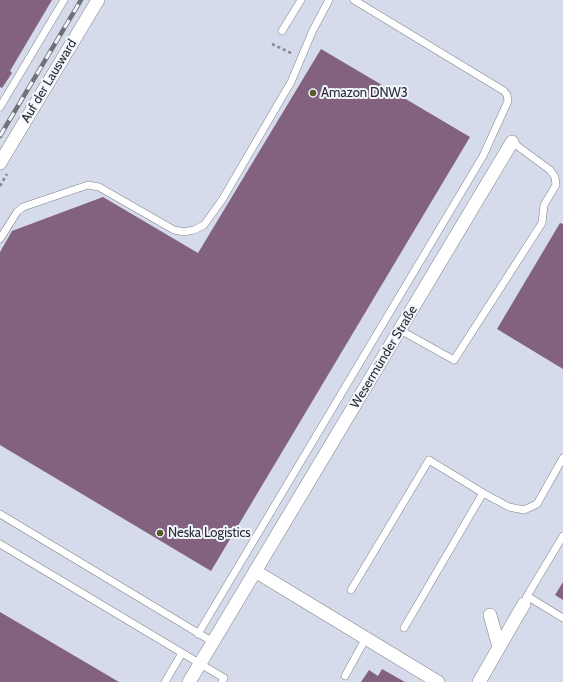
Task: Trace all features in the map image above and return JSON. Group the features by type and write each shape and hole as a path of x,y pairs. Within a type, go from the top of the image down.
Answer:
{"street":[{"name":"Auf der Lausward","path":"0,163 98,0"},
{"name":"Wesermünder Straße","path":"189,682 512,142"},
{"path":"255,571 438,682"},
{"path":"479,682 525,600"},
{"path":"490,615 499,647"}],"lane":[{"path":"0,107 64,0"},
{"path":"282,31 301,0"},
{"path":"0,239 17,212 23,207 88,185 99,187 174,230 184,232 194,230 204,225 222,200 291,82 313,30 329,0"},
{"path":"198,634 483,156 508,101 508,95 504,91 354,0"},
{"path":"400,330 454,360 542,223 544,205 556,185 555,178 550,170 512,142"},
{"path":"350,590 429,460 509,507 524,510 537,504 563,458"},
{"path":"404,628 483,493"},
{"path":"0,514 212,642"},
{"path":"563,536 525,600 563,618"},
{"path":"0,544 224,678 222,682"},
{"path":"345,676 366,638"},
{"path":"165,682 182,653"}],"path":[{"path":"272,44 286,52 302,57"}],"shaded area":[{"path":"0,0 563,0 563,682 0,682"}],"building":[{"path":"0,0 52,0 10,71 12,73 2,88 0,87"},
{"path":"321,49 470,137 211,571 0,445 0,252 12,231 103,197 198,253"},
{"path":"560,223 563,224 563,369 497,329"},
{"path":"563,582 563,600 555,595"},
{"path":"0,612 119,682 0,682"},
{"path":"382,669 405,682 361,682 369,670 378,676"}],"railway":[{"path":"0,136 81,0"}],"place":[{"name":"Amazon DNW3","path":"313,93"},
{"name":"Neska Logistics","path":"160,533"}]}
